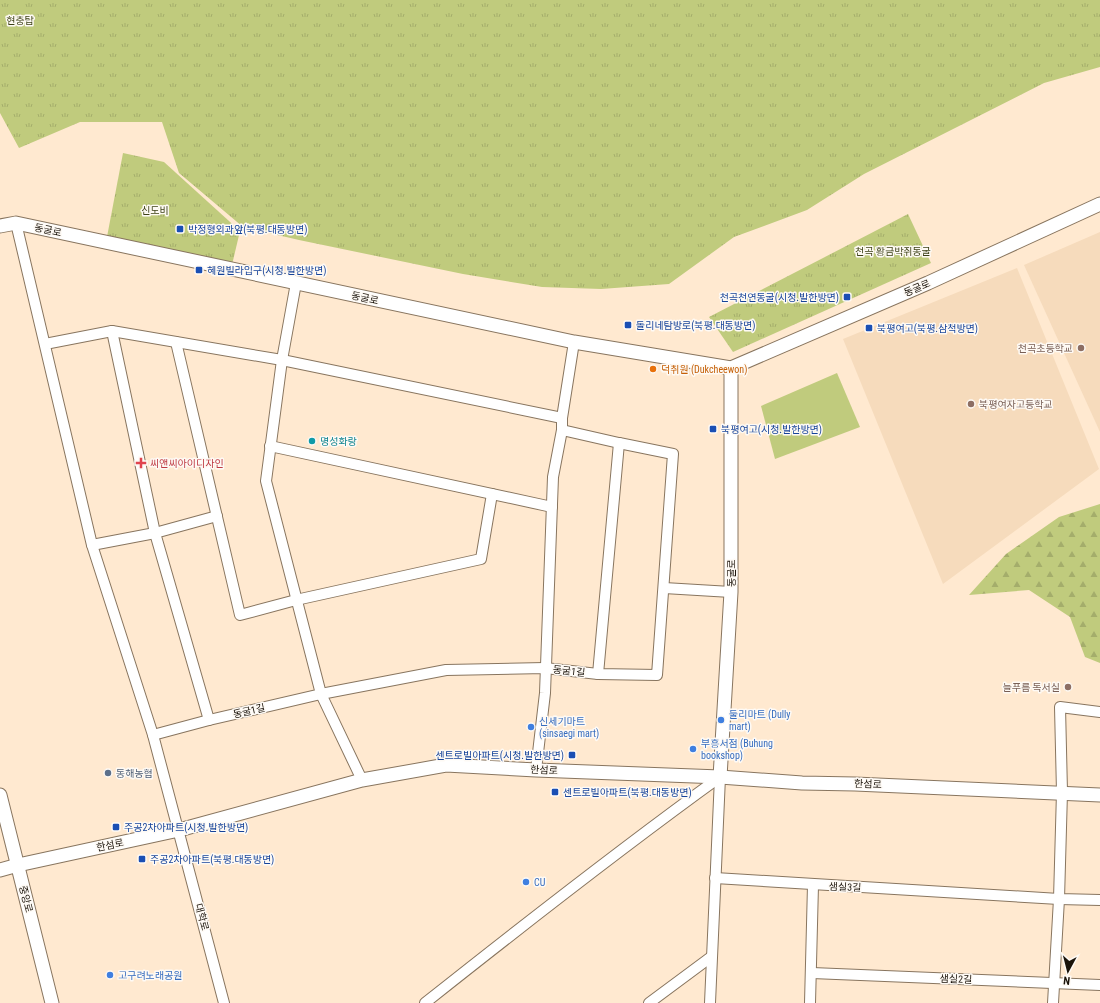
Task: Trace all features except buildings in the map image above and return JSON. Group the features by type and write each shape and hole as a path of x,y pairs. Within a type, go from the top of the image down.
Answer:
{"street":[{"name":"동굴로","path":"0,226 16,223 574,342 731,368 928,283 1100,204"},
{"name":"대학로","path":"16,223 92,546 153,735 224,1003"},
{"path":"296,283 282,360 266,481 321,694 362,780"},
{"path":"45,344 112,331 282,360 562,418"},
{"path":"112,331 155,533 209,720"},
{"path":"176,342 240,615 296,600 481,559 492,494"},
{"path":"536,770 545,693 553,477 562,430 562,418 574,342"},
{"name":"동굴로","path":"720,777 732,592 731,368"},
{"name":"동굴1길","path":"153,735 209,720 321,694 446,670 545,668 598,674 657,675 672,454 562,430"},
{"path":"598,674 619,443"},
{"path":"270,446 552,507"},
{"path":"92,546 155,533 217,516"},
{"path":"664,588 732,592"},
{"path":"1053,1003 1053,982 1059,899 1062,792 1060,707 1100,712"},
{"name":"한섬로","path":"0,870 179,830 362,780 446,765 802,782 1100,794"},
{"path":"710,1003 720,777"},
{"path":"425,1003 540,912 651,827 720,777"},
{"name":"중앙로","path":"0,795 52,1003"},
{"name":"샘실3길","path":"716,878 813,885 1100,900"},
{"path":"810,1003 812,973 813,885"},
{"path":"649,1003 712,957"},
{"name":"샘실2길","path":"812,973 1100,985"}],"shaded area":[{"name":"천곡초등학교","path":"1100,232 1100,432 1024,265"},
{"name":"북평여자고등학교","path":"1017,268 1099,469 943,584 843,339"}],"green space":[{"name":"현충탑","path":"0,0 1100,0 1100,67 1044,83 864,174 807,210 734,237 669,284 601,289 542,287 463,274 243,227 179,173 162,122 80,122 19,148 0,113"},
{"name":"신도비","path":"123,153 164,162 240,231 231,269 106,242"},
{"name":"천곡 황금박쥐동굴","path":"908,214 931,263 733,352 709,317"},
{"path":"837,373 860,427 775,459 761,406"},
{"path":"1100,504 1100,663 1085,657 1070,617 1029,590 969,595 1006,554 1059,517"}],"place":[{"name":"박정형외과앞(북평.대동방면)","path":"180,229"},
{"name":"혜원빌라입구(시청.발한방면)","path":"199,270"},
{"name":"천곡천연동굴(시청.발한방면)","path":"847,297"},
{"name":"돌리네탐방로(북평.대동방면)","path":"628,325"},
{"name":"북평여고(북평.삼척방면)","path":"869,328"},
{"name":"천곡초등학교","path":"1081,348"},
{"name":"덕취원 (Dukcheewon)","path":"653,369"},
{"name":"북평여자고등학교","path":"971,404"},
{"name":"북평여고(시청.발한방면)","path":"713,429"},
{"name":"명성화랑","path":"312,441"},
{"name":"씨앤씨아이디자인","path":"141,463"},
{"name":"늘푸름 독서실","path":"1068,687"},
{"name":"둘리마트 (Dully mart)","path":"721,720"},
{"name":"신세기마트 (sinsaegi mart)","path":"531,727"},
{"name":"부흥서점 (Buhung bookshop)","path":"693,749"},
{"name":"센트로빌아파트(시청.발한방면)","path":"572,755"},
{"name":"동해농협","path":"108,773"},
{"name":"센트로빌아파트(북평.대동방면)","path":"555,792"},
{"name":"주공2차아파트(시청.발한방면)","path":"116,827"},
{"name":"주공2차아파트(북평.대동방면)","path":"142,859"},
{"name":"CU","path":"526,882"},
{"name":"고구려노래공원","path":"110,975"}]}
